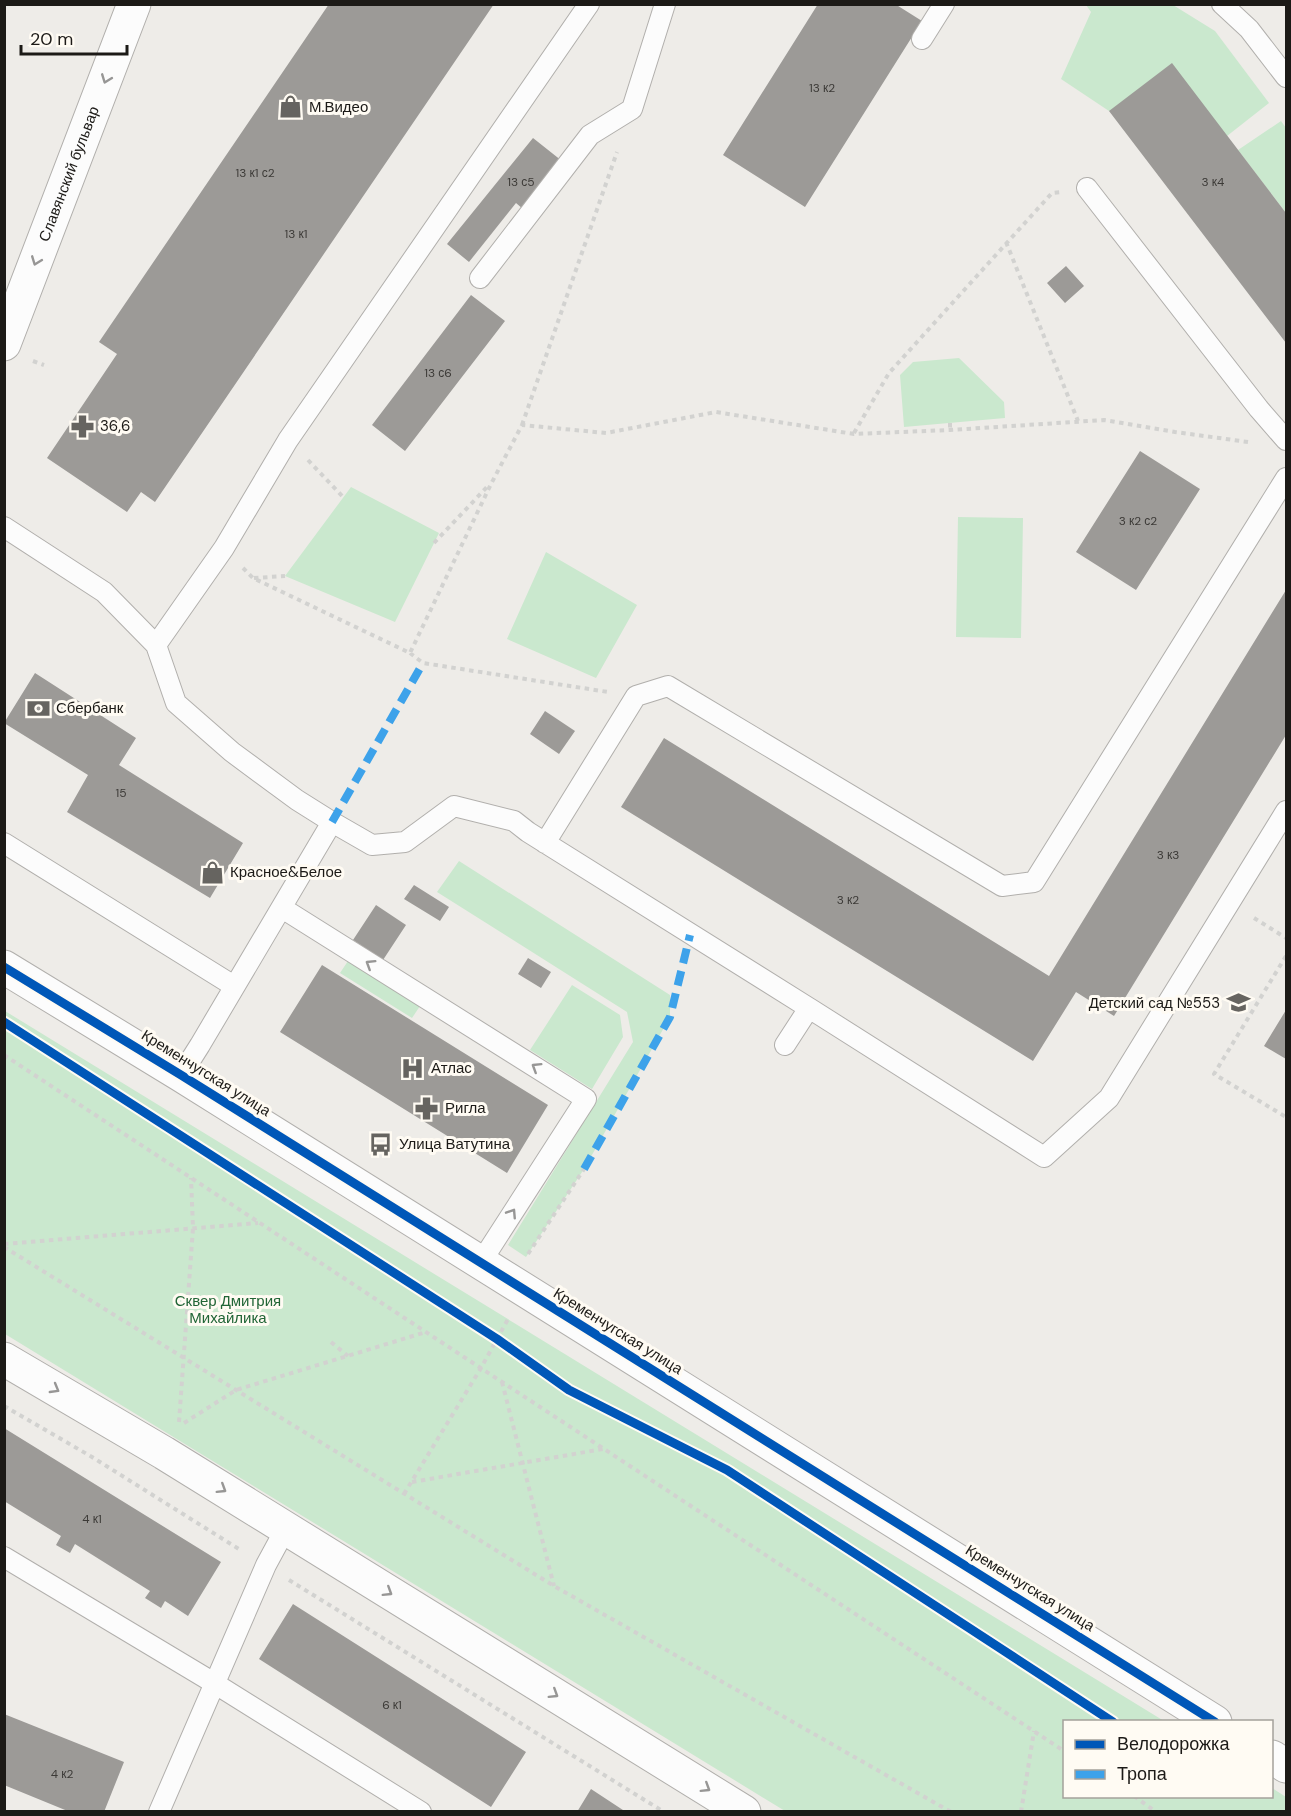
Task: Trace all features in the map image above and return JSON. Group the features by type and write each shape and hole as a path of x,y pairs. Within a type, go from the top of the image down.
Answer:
{"street":[{"name":"Славянский бульвар","path":"4,344 134,4"},
{"name":"Кременчугская улица","path":"4,967 481,1262 1212,1720"},
{"path":"4,1359 164,1453 744,1812"},
{"path":"1273,1758 1287,1766"}],"lane":[{"path":"156,645 224,548 288,440 589,4"},
{"path":"480,278 590,135 632,109 665,4"},
{"path":"922,39 944,4"},
{"path":"1222,4 1283,65"},
{"path":"1087,188 1259,409 1287,440"},
{"path":"544,843 636,696 668,686 1002,886 1034,882 1287,478"},
{"path":"4,527 104,592 156,645 176,703 232,752 297,800 332,822 372,845 405,842 453,806 514,820 544,843 1044,1157 1109,1098 1287,811"},
{"path":"181,1075 332,822"},
{"path":"4,843 234,986"},
{"path":"282,908 586,1099 481,1262"},
{"path":"785,1046 809,1008"},
{"path":"159,1812 266,1565 286,1528"},
{"path":"4,1557 214,1683 421,1812"}],"path":[{"path":"410,653 491,484 522,425 632,109"},
{"path":"854,434 889,373 1052,193 1087,188"},
{"path":"1006,242 1078,421"},
{"path":"522,425 606,433 716,412 854,434 1104,420 1258,443"},
{"path":"950,423 950,430"},
{"path":"288,440 344,497"},
{"path":"434,543 491,484"},
{"path":"224,548 253,578 410,653 423,663 636,696"},
{"path":"253,578 285,576"},
{"path":"1230,904 1287,938"},
{"path":"1287,956 1214,1074 1287,1118"},
{"path":"4,1055 1063,1750"},
{"path":"526,1257 584,1169"},
{"path":"192,1178 193,1228 178,1427 236,1390 426,1332"},
{"path":"4,1246 260,1223"},
{"path":"4,1246 554,1586 951,1812"},
{"path":"404,1494 512,1313"},
{"path":"487,1332 506,1345"},
{"path":"331,1342 348,1356"},
{"path":"501,1382 554,1586"},
{"path":"4,1406 92,1457 664,1812"},
{"path":"411,1482 604,1449"},
{"path":"1021,1812 1034,1731"},
{"path":"1135,1798 1156,1812"}],"green space":[{"path":"1086,5 1173,5 1215,31 1269,103 1227,136 1109,111 1061,79 1091,12"},
{"path":"1281,121 1286,128 1286,213 1238,150"},
{"path":"959,358 1004,402 1005,418 904,427 900,375 913,362"},
{"path":"351,487 439,533 395,622 285,576"},
{"path":"958,517 1023,518 1021,638 956,637"},
{"path":"546,552 637,605 596,678 507,639"},
{"path":"459,861 670,995 670,1017 584,1169 526,1257 508,1245 633,1042 627,1012 437,892"},
{"path":"348,961 420,1006 412,1018 340,973"},
{"path":"572,985 620,1015 623,1037 592,1089 530,1050"},
{"name":"Сквер Дмитрия Михайлика","path":"5,1011 1162,1720 1063,1720 1063,1798 1273,1798 1273,1789 1286,1797 1286,1811 785,1811 5,1334"}],"building":[{"path":"329,4 494,4 155,502 141,492 127,512 47,458 117,354 99,342"},
{"path":"818,4 895,4 922,21 805,207 723,155"},
{"path":"1172,63 1286,213 1286,343 1109,111"},
{"path":"533,138 562,161 523,209 516,203 469,262 447,244"},
{"path":"1066,266 1084,286 1065,303 1047,283"},
{"path":"471,295 505,321 405,451 372,425"},
{"path":"1140,451 1200,489 1136,590 1076,552"},
{"path":"1286,590 1286,735 1114,1016 1076,992 1033,1061 621,807 664,738 1049,976"},
{"path":"35,673 136,738 119,765 243,843 210,898 67,812 88,775 4,723"},
{"path":"545,711 575,731 559,754 530,734"},
{"path":"414,885 449,907 440,921 404,899"},
{"path":"376,905 406,925 383,960 353,940"},
{"path":"528,958 551,972 541,988 518,974"},
{"name":"Атлас","path":"322,965 548,1105 507,1173 280,1032"},
{"path":"1286,1010 1286,1059 1264,1046"},
{"path":"4,1428 221,1562 188,1616 165,1601 161,1608 145,1598 150,1591 75,1544 70,1553 56,1545 61,1536 4,1501"},
{"path":"293,1604 526,1752 491,1807 259,1659"},
{"path":"4,1714 124,1762 104,1812 70,1812 4,1785"},
{"path":"591,1789 626,1812 577,1812"}],"marked path":[{"path":"332,822 423,663"},
{"path":"584,1169 670,1017 690,935"}],"cycle path":[{"path":"4,967 181,1075 1212,1720"},
{"path":"4,1022 497,1339 569,1390 727,1470 1110,1720"}],"place":[{"name":"М.Видео","path":"291,107"},
{"name":"36,6","path":"82,426"},
{"name":"Сбербанк","path":"38,708"},
{"name":"Красное&Белое","path":"212,872"},
{"name":"Детский сад №553","path":"1238,1003"},
{"name":"Атлас","path":"413,1068"},
{"name":"Ригла","path":"427,1108"},
{"name":"Улица Ватутина","path":"381,1144"}]}
